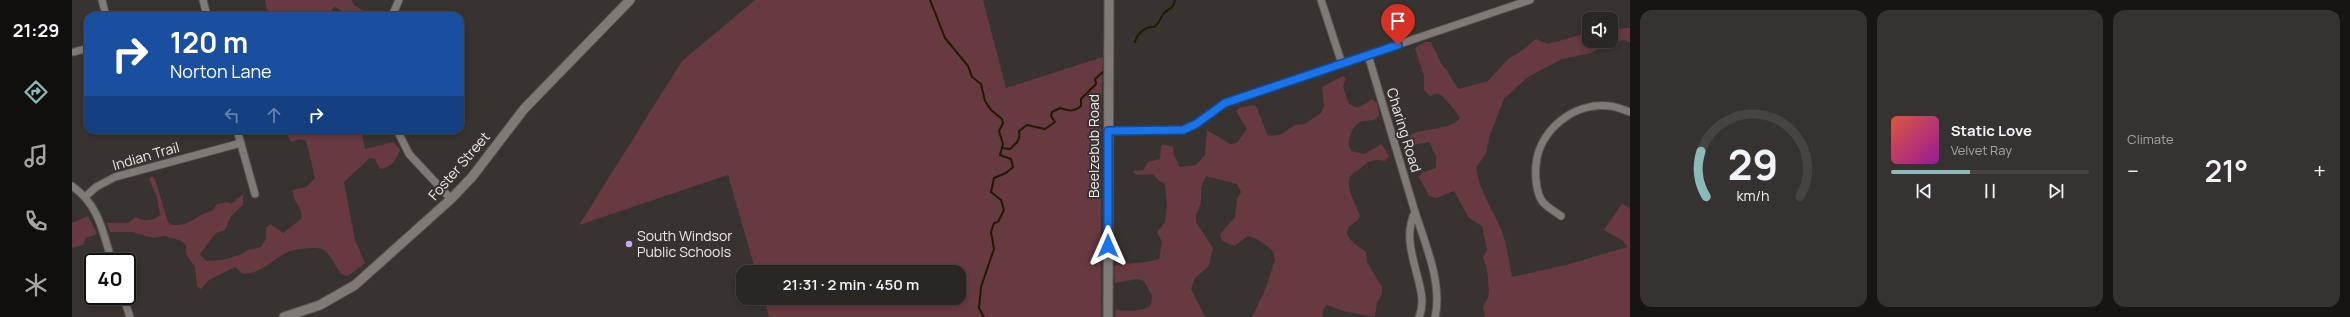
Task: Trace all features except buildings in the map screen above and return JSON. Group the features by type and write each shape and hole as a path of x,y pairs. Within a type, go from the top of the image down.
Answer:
{"street":[{"path":"102,0 105,12"},
{"path":"203,0 206,12"},
{"path":"394,12 399,0"},
{"name":"Foster Street","path":"284,317 320,304 355,285 451,199 472,177 524,109 630,0"},
{"name":"Beelzebub Road","path":"1108,317 1109,0"},
{"path":"1321,0 1342,64"},
{"path":"1108,131 1183,130 1196,124 1225,103 1530,0"},
{"path":"74,52 84,49"},
{"name":"Charing Road","path":"1368,55 1437,290 1438,304 1435,317"},
{"path":"1562,216 1542,201 1535,176 1537,152 1547,134 1564,118 1585,108 1609,106 1630,112"},
{"path":"238,134 255,194"},
{"path":"400,134 409,154 451,199"},
{"name":"Indian Trail","path":"86,196 96,187 115,177 241,143"},
{"path":"72,186 86,196 98,216 109,253"},
{"path":"1415,212 1410,222 1410,246 1422,300 1418,317"},
{"path":"126,305 130,317"}],"shaded area":[{"path":"265,0 352,0 354,5 366,12 343,12 334,6 331,12 267,12"},
{"path":"755,0 983,0 1006,88 1103,57 1101,111 1101,317 769,317 766,305 966,305 966,265 754,265 728,175 579,225 682,61"},
{"path":"1630,28 1630,43 1626,40 1618,41 1618,29"},
{"path":"1582,34 1582,48 1600,48 1591,53 1562,59 1528,77 1504,99 1490,135 1486,153 1476,168 1480,184 1503,235 1512,277 1566,265 1627,247 1623,241 1604,230 1621,205 1623,204 1630,209 1630,317 1485,317 1483,306 1488,298 1489,290 1487,269 1483,257 1487,250 1482,226 1469,218 1454,191 1437,198 1429,196 1419,177 1422,173 1436,168 1436,156 1429,142 1412,145 1409,137 1419,132 1442,128 1456,122 1460,118 1451,105 1441,95 1437,94 1430,96 1424,90 1424,76 1415,48 1425,42 1431,42 1442,65 1459,89 1488,81 1509,58 1517,54 1536,39 1548,44"},
{"path":"1343,76 1346,79 1343,87 1349,104 1358,108 1372,99 1377,103 1379,115 1373,120 1362,121 1355,127 1349,140 1351,151 1364,154 1382,144 1389,156 1385,161 1370,161 1352,174 1349,181 1350,192 1360,216 1358,220 1349,227 1347,231 1348,235 1353,242 1366,252 1367,262 1382,287 1382,294 1377,303 1375,317 1343,311 1327,305 1324,308 1322,317 1252,317 1265,290 1275,260 1273,252 1257,239 1248,236 1235,246 1222,241 1220,234 1235,217 1237,199 1241,192 1237,184 1206,176 1201,188 1201,203 1196,215 1196,222 1213,248 1209,266 1195,278 1191,289 1205,317 1115,317 1116,310 1139,310 1151,305 1152,296 1144,281 1137,279 1115,283 1114,267 1116,265 1159,259 1162,242 1157,232 1165,222 1167,206 1165,184 1159,181 1153,174 1136,175 1133,171 1143,170 1148,162 1160,159 1161,146 1163,144 1173,147 1174,155 1180,167 1196,165 1205,155 1207,130 1230,144 1237,143 1247,129 1236,111 1239,108 1254,105 1257,108 1267,134 1270,136 1280,135 1295,125 1305,124 1321,113 1324,106 1322,87"},
{"path":"287,134 362,134 365,149 393,142 400,149 395,159 387,167 380,169 375,159 370,158 344,182 355,240 365,263 348,276 343,275 326,252 321,249 305,248 290,251 262,268 250,273 243,274 235,267 209,280 201,289 197,286 195,267 186,254 186,246 182,241 164,236 153,238 132,232 110,232 107,223 128,223 136,217 142,220 155,219 160,215 157,197 149,179 152,176 155,179 168,222 172,225 190,222 201,215 212,211 217,204 227,202 231,204 243,194 243,205 231,216 225,230 216,233 200,254 206,261 223,260 242,254 248,250 261,247 266,239 266,228 270,224 283,233 301,219 301,211 294,197 293,190 306,187 315,178 306,141 300,139 291,142"},
{"path":"88,216 97,234 86,238 83,245 72,248 72,223"}],"waterway":[{"path":"930,0 945,38 968,66 972,77 981,84 985,101 991,110 1002,119 1003,123 999,131 1003,144 1000,155 1011,159 1013,167 1006,173 994,178 991,192 1001,200 1004,210 998,222 994,223 991,232 994,249 981,287 979,308 984,317"},
{"path":"1135,42 1142,31 1154,27 1159,22 1164,13 1172,6 1175,0"},
{"path":"1002,148 1010,149 1018,142 1019,131 1027,125 1045,129 1055,122 1051,116 1052,112 1060,108 1071,110 1081,106 1081,99 1096,84 1095,79 1103,72"}],"place":[{"name":"South Windsor Public Schools","path":"629,244"}],"route":[{"path":"1108,246 1108,131 1183,130 1196,124 1225,103 1398,45"}]}
